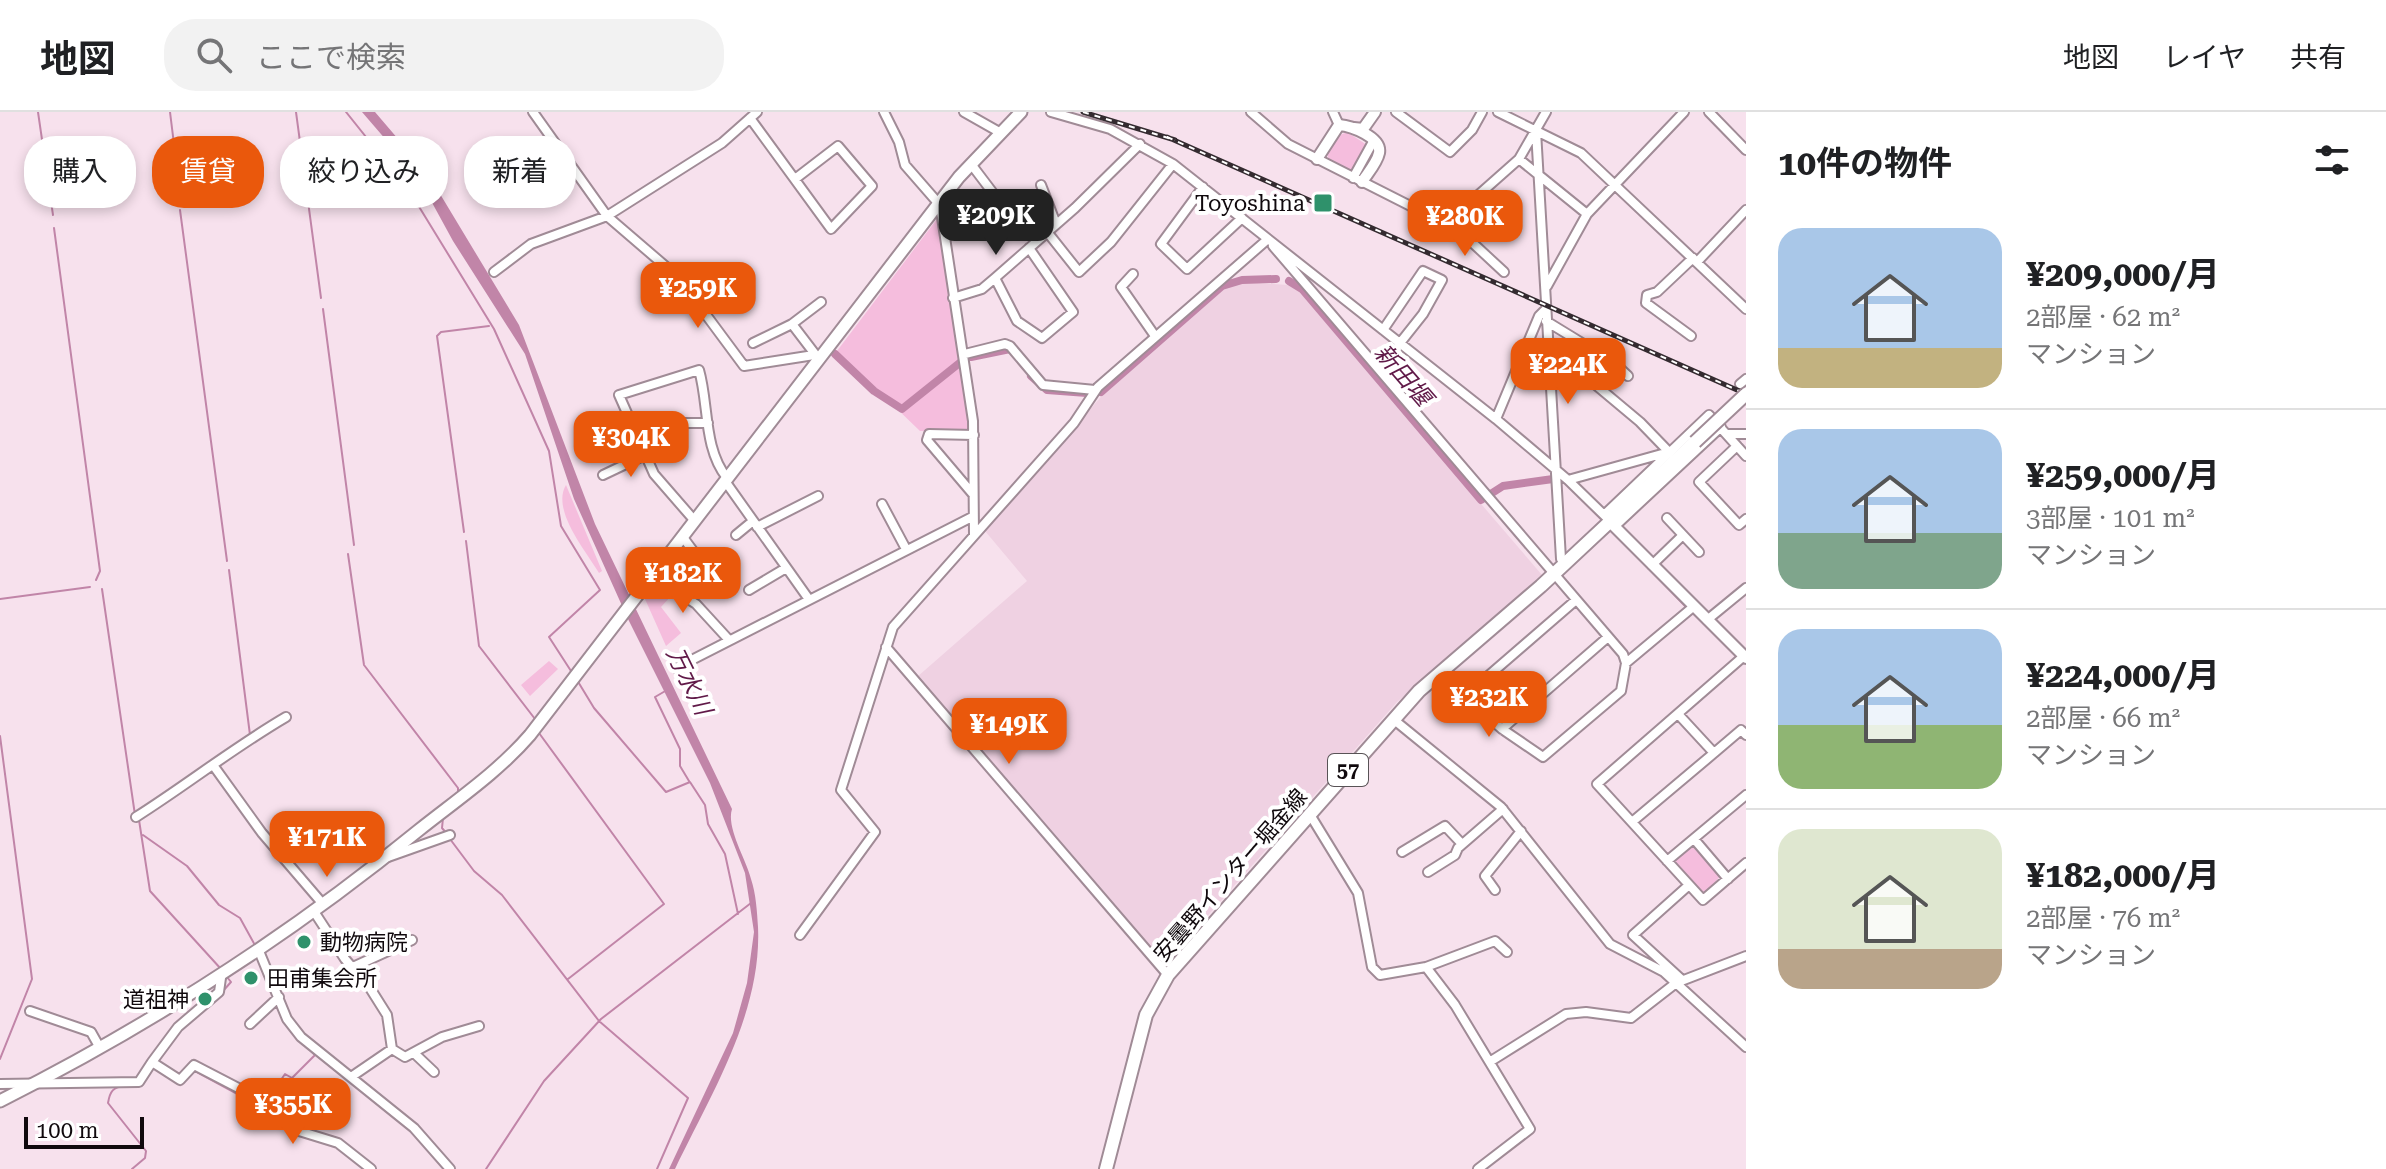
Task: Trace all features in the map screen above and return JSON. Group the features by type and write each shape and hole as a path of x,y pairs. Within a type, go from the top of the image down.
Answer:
{"main road":[{"path":"0,1101 221,978 388,857 517,750 816,357 971,164 1021,112"},
{"name":"安曇野インター堀金線","path":"1106,1169 1140,1032 1155,995 1168,975 1419,691 1554,575 1695,442 1744,386"}],"street":[{"path":"533,112 607,216 678,277 744,366 816,357 792,324"},
{"path":"884,112 899,142 905,165 939,204 965,354 974,435 974,535"},
{"path":"964,112 1001,133"},
{"path":"1051,112 1110,129 1173,164 1203,187 1556,469 1745,657 1597,784 1703,900 1746,863"},
{"path":"1252,112 1288,144 1442,222 1449,221 1519,159 1546,112"},
{"path":"1333,112 1339,125"},
{"path":"1339,125 1363,129 1375,112"},
{"path":"1396,112 1450,152 1472,130 1482,112"},
{"path":"1498,112 1581,153 1746,309"},
{"path":"1547,286 1587,214 1684,112"},
{"path":"1709,112 1746,150"},
{"path":"494,272 531,244 607,216 722,143 753,115 795,179 831,229 872,186 838,146 795,179"},
{"path":"1358,180 1379,153 1368,132 1369,123"},
{"path":"1317,159 1339,125"},
{"path":"1354,128 1374,140"},
{"path":"1536,131 1561,559 1565,564"},
{"path":"953,298 982,289 1048,233 1140,144"},
{"path":"1519,159 1587,214"},
{"path":"971,164 996,197 1002,215"},
{"path":"1048,233 1079,272 1111,242 1173,164"},
{"path":"1041,185 1056,224"},
{"path":"1203,187 1161,244 1187,269 1242,218"},
{"path":"1691,336 1666,322 1646,303 1647,295 1657,292 1695,260 1746,210"},
{"path":"1449,221 1504,272"},
{"path":"800,935 875,832 841,790 893,627 1074,423 1095,390 1268,239"},
{"path":"1268,239 1623,654 1626,663 1621,691 1543,757 1502,729 1465,696 1576,600"},
{"path":"995,278 1017,321 1042,338 1073,312 1029,248"},
{"path":"1383,330 1423,271 1442,280 1423,314 1400,343"},
{"path":"1133,274 1121,287 1155,336"},
{"path":"753,343 792,324 821,302"},
{"path":"1496,419 1539,316 1545,310"},
{"path":"1546,321 1613,362 1628,376"},
{"path":"965,354 1005,344 1015,348 1043,385 1095,390"},
{"path":"1548,345 1640,422 1669,452"},
{"path":"694,520 654,474 619,395 699,370 720,469 808,598"},
{"path":"1610,521 1669,452 1709,415 1746,456"},
{"path":"636,435 667,423 708,423"},
{"path":"1610,521 1724,431 1746,434"},
{"path":"972,493 927,440 929,434 974,435"},
{"path":"1737,446 1699,482 1739,525 1746,519"},
{"path":"1568,480 1669,452"},
{"path":"603,475 645,455"},
{"path":"736,535 818,496"},
{"path":"882,504 906,549"},
{"path":"676,668 972,517"},
{"path":"1667,518 1699,552"},
{"path":"1652,565 1683,535"},
{"path":"682,536 699,559"},
{"path":"749,590 786,568"},
{"path":"652,576 696,604 729,640"},
{"path":"1707,620 1746,588"},
{"path":"1626,663 1693,607"},
{"path":"1502,729 1608,637"},
{"path":"886,647 1168,975"},
{"path":"1678,714 1714,753"},
{"path":"136,817 213,765 220,756 286,717"},
{"path":"1393,719 1503,809 1588,921 1620,952 1679,981"},
{"path":"1632,822 1741,730 1746,735"},
{"path":"213,765 318,907 353,967 387,1015 392,1049"},
{"path":"1667,861 1746,795"},
{"path":"1428,872 1455,855 1462,844 1503,809"},
{"path":"1309,813 1358,893 1372,967 1380,975 1426,967 1495,941 1507,952"},
{"path":"1402,852 1445,826 1462,844"},
{"path":"1495,890 1485,876 1521,831"},
{"path":"388,857 450,835"},
{"path":"1694,839 1728,879"},
{"path":"1689,885 1633,935 1746,1047"},
{"path":"1620,952 1636,939"},
{"path":"353,967 412,940"},
{"path":"259,951 287,1019 301,1037 414,1128 450,1169"},
{"path":"1491,1061 1566,1014 1586,1012 1631,1018 1679,981 1746,956"},
{"path":"1426,967 1440,982 1491,1061 1530,1129 1478,1169"},
{"path":"0,1084 98,1085 139,1082 178,1027 219,992 221,978"},
{"path":"250,1024 279,997"},
{"path":"30,1011 91,1032 100,1048"},
{"path":"392,1049 405,1057 442,1037 479,1026"},
{"path":"351,1077 392,1049"},
{"path":"414,1053 434,1072"},
{"path":"152,1062 180,1080 192,1065 196,1066 248,1093 299,1131 338,1143 371,1169"}],"shaded area":[{"path":"362,112 375,112 396,136 383,136"},
{"path":"1347,132 1367,145 1353,171 1329,160 1327,154 1336,137"},
{"path":"448,207 519,325 595,524 732,809 734,834 753,885 758,927 752,991 732,1052 675,1169 669,1169 733,1033 747,983 754,932 745,873 710,783 628,619 574,499 525,354 435,208"},
{"path":"940,215 972,431 920,431 837,351"},
{"path":"1242,282 1288,285 1297,289 1542,575 1397,702 1164,965 917,677 1027,581 985,531 1106,391 1223,288"},
{"path":"566,485 602,571 599,573 566,518 563,495"},
{"path":"657,583 672,595 661,607 681,633 666,646 645,599"},
{"path":"549,661 558,669 530,696 521,685"},
{"path":"1692,846 1721,875 1706,893 1700,892 1675,864 1676,859"}],"waterway":[{"path":"38,112 53,215"},
{"path":"170,112 173,136"},
{"path":"296,112 321,298"},
{"path":"346,112 410,192 494,329 549,451 561,526 600,590 549,637 571,671"},
{"path":"180,210 227,561"},
{"path":"54,228 100,571 96,580"},
{"name":"新田堰","path":"1101,392 1222,286 1242,280 1276,279"},
{"name":"新田堰","path":"1289,281 1302,289 1481,500 1484,498"},
{"path":"323,309 354,545"},
{"path":"464,532 437,336 441,332 489,326"},
{"name":"新田堰","path":"971,357 1010,349"},
{"name":"新田堰","path":"835,354 874,391 902,409 962,361"},
{"name":"新田堰","path":"1031,376 1047,390 1087,393"},
{"name":"新田堰","path":"1489,495 1503,486 1553,479"},
{"path":"1578,496 1602,520"},
{"path":"466,541 479,646 535,719"},
{"path":"1623,542 1688,609"},
{"path":"348,554 364,665 458,788 458,794"},
{"path":"209,763 250,735 229,570"},
{"path":"0,599 90,587"},
{"path":"102,589 135,815"},
{"path":"1693,613 1737,657"},
{"path":"577,680 594,708 666,792 690,782 705,805 708,824 725,854 738,914"},
{"name":"万水川","path":"667,690 655,697 680,749 680,766 689,781"},
{"path":"539,733 664,904 568,979"},
{"path":"0,736 32,979 0,1059"},
{"path":"443,818 442,828 447,834"},
{"path":"139,820 150,891 221,969"},
{"path":"143,835 187,866 219,905 240,918 256,947"},
{"path":"450,839 474,871 502,895 599,1021 688,1098 657,1169"},
{"path":"486,1169 544,1081 601,1019 751,903"},
{"path":"259,961 264,973"},
{"path":"223,991 231,982 227,977"},
{"path":"282,1016 289,1028"},
{"path":"266,1102 285,1074 292,1078 315,1055 307,1047"},
{"path":"143,1083 155,1065"},
{"path":"195,1071 256,1104"},
{"path":"125,1086 113,1090 108,1103 146,1151 145,1158 132,1169"}],"railway":[{"path":"1083,112 1175,140"},
{"path":"1167,137 1746,394"}],"place":[{"name":"Toyoshina","path":"1323,203"},
{"name":"動物病院","path":"304,942"},
{"name":"田甫集会所","path":"251,978"},
{"name":"道祖神","path":"205,999"}]}
